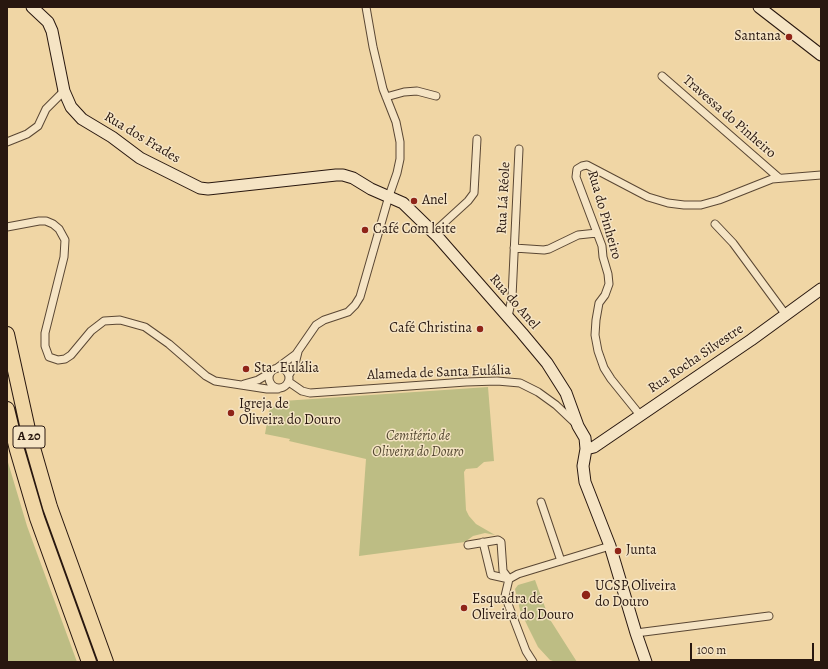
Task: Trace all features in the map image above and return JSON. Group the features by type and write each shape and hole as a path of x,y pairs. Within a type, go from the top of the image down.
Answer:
{"highway":[{"name":"A 20","path":"7,334 29,434 50,507 106,662"},
{"name":"A 20","path":"7,409 17,450 37,518 89,662"}],"street":[{"name":"Rua dos Frades","path":"32,7 48,22 52,31 64,91 71,107 88,124 112,136 140,158 200,188 216,189 336,175 353,178 371,189 389,196"},
{"path":"240,384 258,380 290,359 299,350 316,325 324,320 348,312 353,308 358,301 364,284 400,159 400,142 396,122 383,89 373,47 366,7"},
{"path":"759,7 821,55"},
{"name":"Travessa do Pinheiro","path":"662,76 779,178"},
{"path":"7,142 27,134 38,126 46,109 64,91"},
{"path":"386,97 404,92 418,91 436,96"},
{"path":"433,233 468,201 474,193 477,139"},
{"name":"Rua Lá Réole","path":"508,317 512,297 519,149"},
{"name":"Rua do Pinheiro","path":"640,415 611,379 598,351 595,335 596,320 600,303 605,295 608,284 608,274 603,257 602,246 576,177 577,169 582,166 587,166 648,197 668,203 684,205 701,205 719,200 772,179 821,175"},
{"name":"Rua do Anel","path":"389,196 403,203 433,233 547,363 570,401 578,426 585,438 586,449"},
{"path":"7,227 38,221 46,221 59,229 65,240 64,257 45,333 45,346 48,357 58,360 65,360 91,331 104,322 120,320 145,327 183,355 206,376 214,381 267,389 285,387 295,364 299,350"},
{"path":"714,224 733,243 786,315"},
{"name":"Rua Lá Réole","path":"514,248 544,250 578,235 597,233"},
{"name":"Rua Rocha Silvestre","path":"586,449 594,447 751,340 821,289"},
{"path":"277,368 285,370 289,378"},
{"path":"270,373 270,383 275,388 278,388"},
{"name":"Alameda de Santa Eulália","path":"289,378 302,391 310,393 466,382 497,381 520,383 538,392 556,405 578,426"},
{"path":"586,449 583,466 585,482 610,546 646,662"},
{"path":"541,502 561,562"},
{"path":"468,544 498,540 501,542 504,571 509,579 505,596 526,651 533,662"},
{"path":"483,542 491,575 509,579 518,574 610,546"},
{"path":"636,633 769,616"}],"green space":[{"name":"Cemitério de Oliveira do Douro","path":"488,387 494,461 484,462 477,468 466,469 464,472 466,510 476,524 495,535 485,533 473,536 465,542 359,556 366,459 265,434 269,411 276,404 283,401"},
{"path":"7,459 27,526 77,662 7,662"},
{"path":"535,580 549,618 577,662 556,662 550,660 538,647 520,610 515,589 518,585"}],"place":[{"name":"Santana","path":"789,37"},
{"name":"Anel","path":"414,201"},
{"name":"Café Com leite","path":"365,230"},
{"name":"Café Christina","path":"480,329"},
{"name":"Sta. Eulália","path":"246,369"},
{"name":"Igreja de Oliveira do Douro","path":"231,413"},
{"name":"Junta","path":"618,551"},
{"name":"UCSP Oliveira do Douro","path":"586,595"},
{"name":"Esquadra de Oliveira do Douro","path":"464,608"}]}
